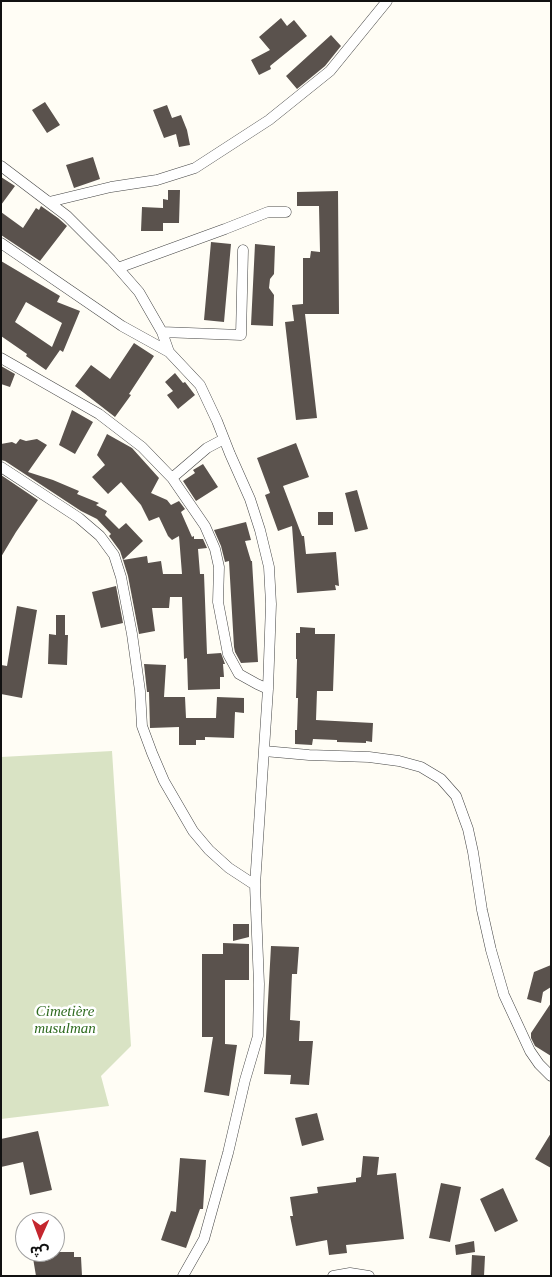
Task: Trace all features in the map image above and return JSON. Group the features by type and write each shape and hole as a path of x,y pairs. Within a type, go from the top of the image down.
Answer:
{"street":[{"path":"49,202 111,187 157,180 195,168 269,120 330,71 386,1"},
{"path":"1,166 67,216 118,268 139,292 162,332 169,352"},
{"path":"118,268 225,230 268,212 286,212"},
{"path":"1,243 122,326 169,352 200,385 250,500 260,530 269,568 271,604 268,689 256,885 259,984 258,1036 204,1239 183,1276"},
{"path":"162,332 241,335 243,250"},
{"path":"2,358 99,414 142,448 172,478 205,526 220,567 218,602 228,654 239,674 268,689"},
{"path":"172,478 207,448 224,439"},
{"path":"1,467 79,518 100,536 114,555 121,577 132,634 140,691 142,726 152,753 164,780 193,831 209,850 229,868 256,885"},
{"path":"264,751 369,757 400,761 421,767 441,779 456,796 468,829 474,852 482,910 504,995 530,1051 551,1076"},
{"path":"334,1276 350,1273 368,1276"}],"green space":[{"name":"Cimetière musulman","path":"112,751 131,1046 101,1076 109,1106 1,1119 1,757"}],"building":[{"path":"281,18 287,26 294,20 307,36 270,66 271,69 259,75 251,60 270,50 259,37"},
{"path":"331,35 341,46 325,66 297,89 286,76"},
{"path":"45,102 60,125 47,133 32,110"},
{"path":"167,105 172,118 181,115 190,145 179,147 176,134 164,138 153,110"},
{"path":"93,157 100,179 74,188 66,165"},
{"path":"1,177 15,186 1,205"},
{"path":"168,190 180,190 179,223 163,223 163,231 141,231 142,207 163,208 163,199 168,200"},
{"path":"338,191 339,314 305,314 317,418 296,420 285,322 294,321 292,305 303,304 303,258 310,258 311,251 320,252 319,206 297,206 297,192"},
{"path":"41,206 67,226 40,261 1,235 1,212 23,228 36,208 39,210"},
{"path":"211,242 231,244 224,322 204,320"},
{"path":"255,244 275,246 274,274 270,279 269,288 274,295 273,326 251,325"},
{"path":"1,261 60,296 57,302 80,311 63,352 60,350 46,370 1,336","holes":["26,302 62,323 52,347 15,322"]},
{"path":"134,343 154,356 129,394 131,395 115,417 75,386 91,365 110,379"},
{"path":"1,366 15,374 10,387 1,384"},
{"path":"175,373 195,395 178,409 167,395 173,391 165,382"},
{"path":"72,410 93,422 75,454 59,445"},
{"path":"107,434 132,448 159,478 151,493 167,500 171,505 179,501 185,509 181,512 192,537 194,536 194,539 203,539 207,548 198,549 200,574 204,574 207,654 221,653 225,664 223,664 224,677 220,677 220,689 188,690 187,658 184,659 182,597 170,597 169,608 152,608 155,631 139,634 128,576 123,560 147,556 148,563 161,561 163,574 182,574 179,536 172,540 168,536 159,517 149,521 141,505 121,482 108,494 92,477 105,465 97,455"},
{"path":"20,439 26,441 37,439 47,445 28,472 79,491 77,494 99,503 96,505 107,511 105,515 119,529 126,523 143,541 123,560 120,551 109,536 111,534 97,519 81,511 1,460 1,444 12,442 16,444"},
{"path":"296,443 309,477 283,486 302,536 304,536 306,554 336,552 339,586 335,585 336,590 297,593 292,526 278,531 265,495 270,493 257,458"},
{"path":"203,464 218,487 196,501 183,481 195,473 193,470"},
{"path":"1,475 38,500 1,557"},
{"path":"357,490 368,529 355,532 345,493"},
{"path":"318,512 333,512 333,525 318,525"},
{"path":"246,522 251,540 245,541 252,561 258,662 241,663 234,647 229,561 225,562 214,530"},
{"path":"116,586 123,623 101,628 92,592"},
{"path":"17,606 37,610 22,698 1,694 1,665 7,666"},
{"path":"56,615 65,615 65,635 68,635 67,665 48,664 49,634 56,635"},
{"path":"300,627 315,628 315,634 335,634 333,691 317,691 316,720 373,723 372,742 337,742 337,740 313,739 312,745 295,744 298,698 296,698 296,633 300,633"},
{"path":"144,664 166,665 164,697 185,697 186,718 216,718 217,697 244,698 244,713 235,712 234,738 205,737 205,740 196,740 196,745 179,745 179,727 150,728 149,692 147,692"},
{"path":"233,924 249,924 249,937 233,941"},
{"path":"223,943 249,944 249,980 225,980 225,1044 237,1045 229,1096 204,1092 213,1037 202,1037 202,954 223,954"},
{"path":"271,946 299,947 297,974 292,974 290,1020 300,1021 299,1041 313,1041 309,1085 290,1084 291,1075 264,1074"},
{"path":"551,965 551,987 543,992 541,1003 527,999 534,972"},
{"path":"551,1003 551,1056 535,1046 531,1033"},
{"path":"317,1113 324,1140 302,1146 295,1118"},
{"path":"38,1131 52,1190 30,1195 23,1162 1,1167 1,1139"},
{"path":"551,1133 551,1168 535,1159"},
{"path":"363,1156 379,1157 377,1175 396,1173 404,1239 346,1245 347,1253 329,1255 327,1240 296,1246 290,1216 293,1216 290,1197 318,1193 317,1187 356,1182 356,1178 361,1177"},
{"path":"180,1158 206,1160 203,1209 200,1209 186,1248 161,1240 171,1211 176,1212"},
{"path":"441,1183 461,1187 450,1242 429,1238"},
{"path":"503,1188 518,1221 495,1232 480,1199"},
{"path":"474,1241 475,1252 456,1255 455,1245"},
{"path":"65,1252 74,1252 74,1257 81,1257 82,1276 36,1276 34,1262 65,1262"},
{"path":"472,1255 485,1256 484,1276 471,1276"}]}
